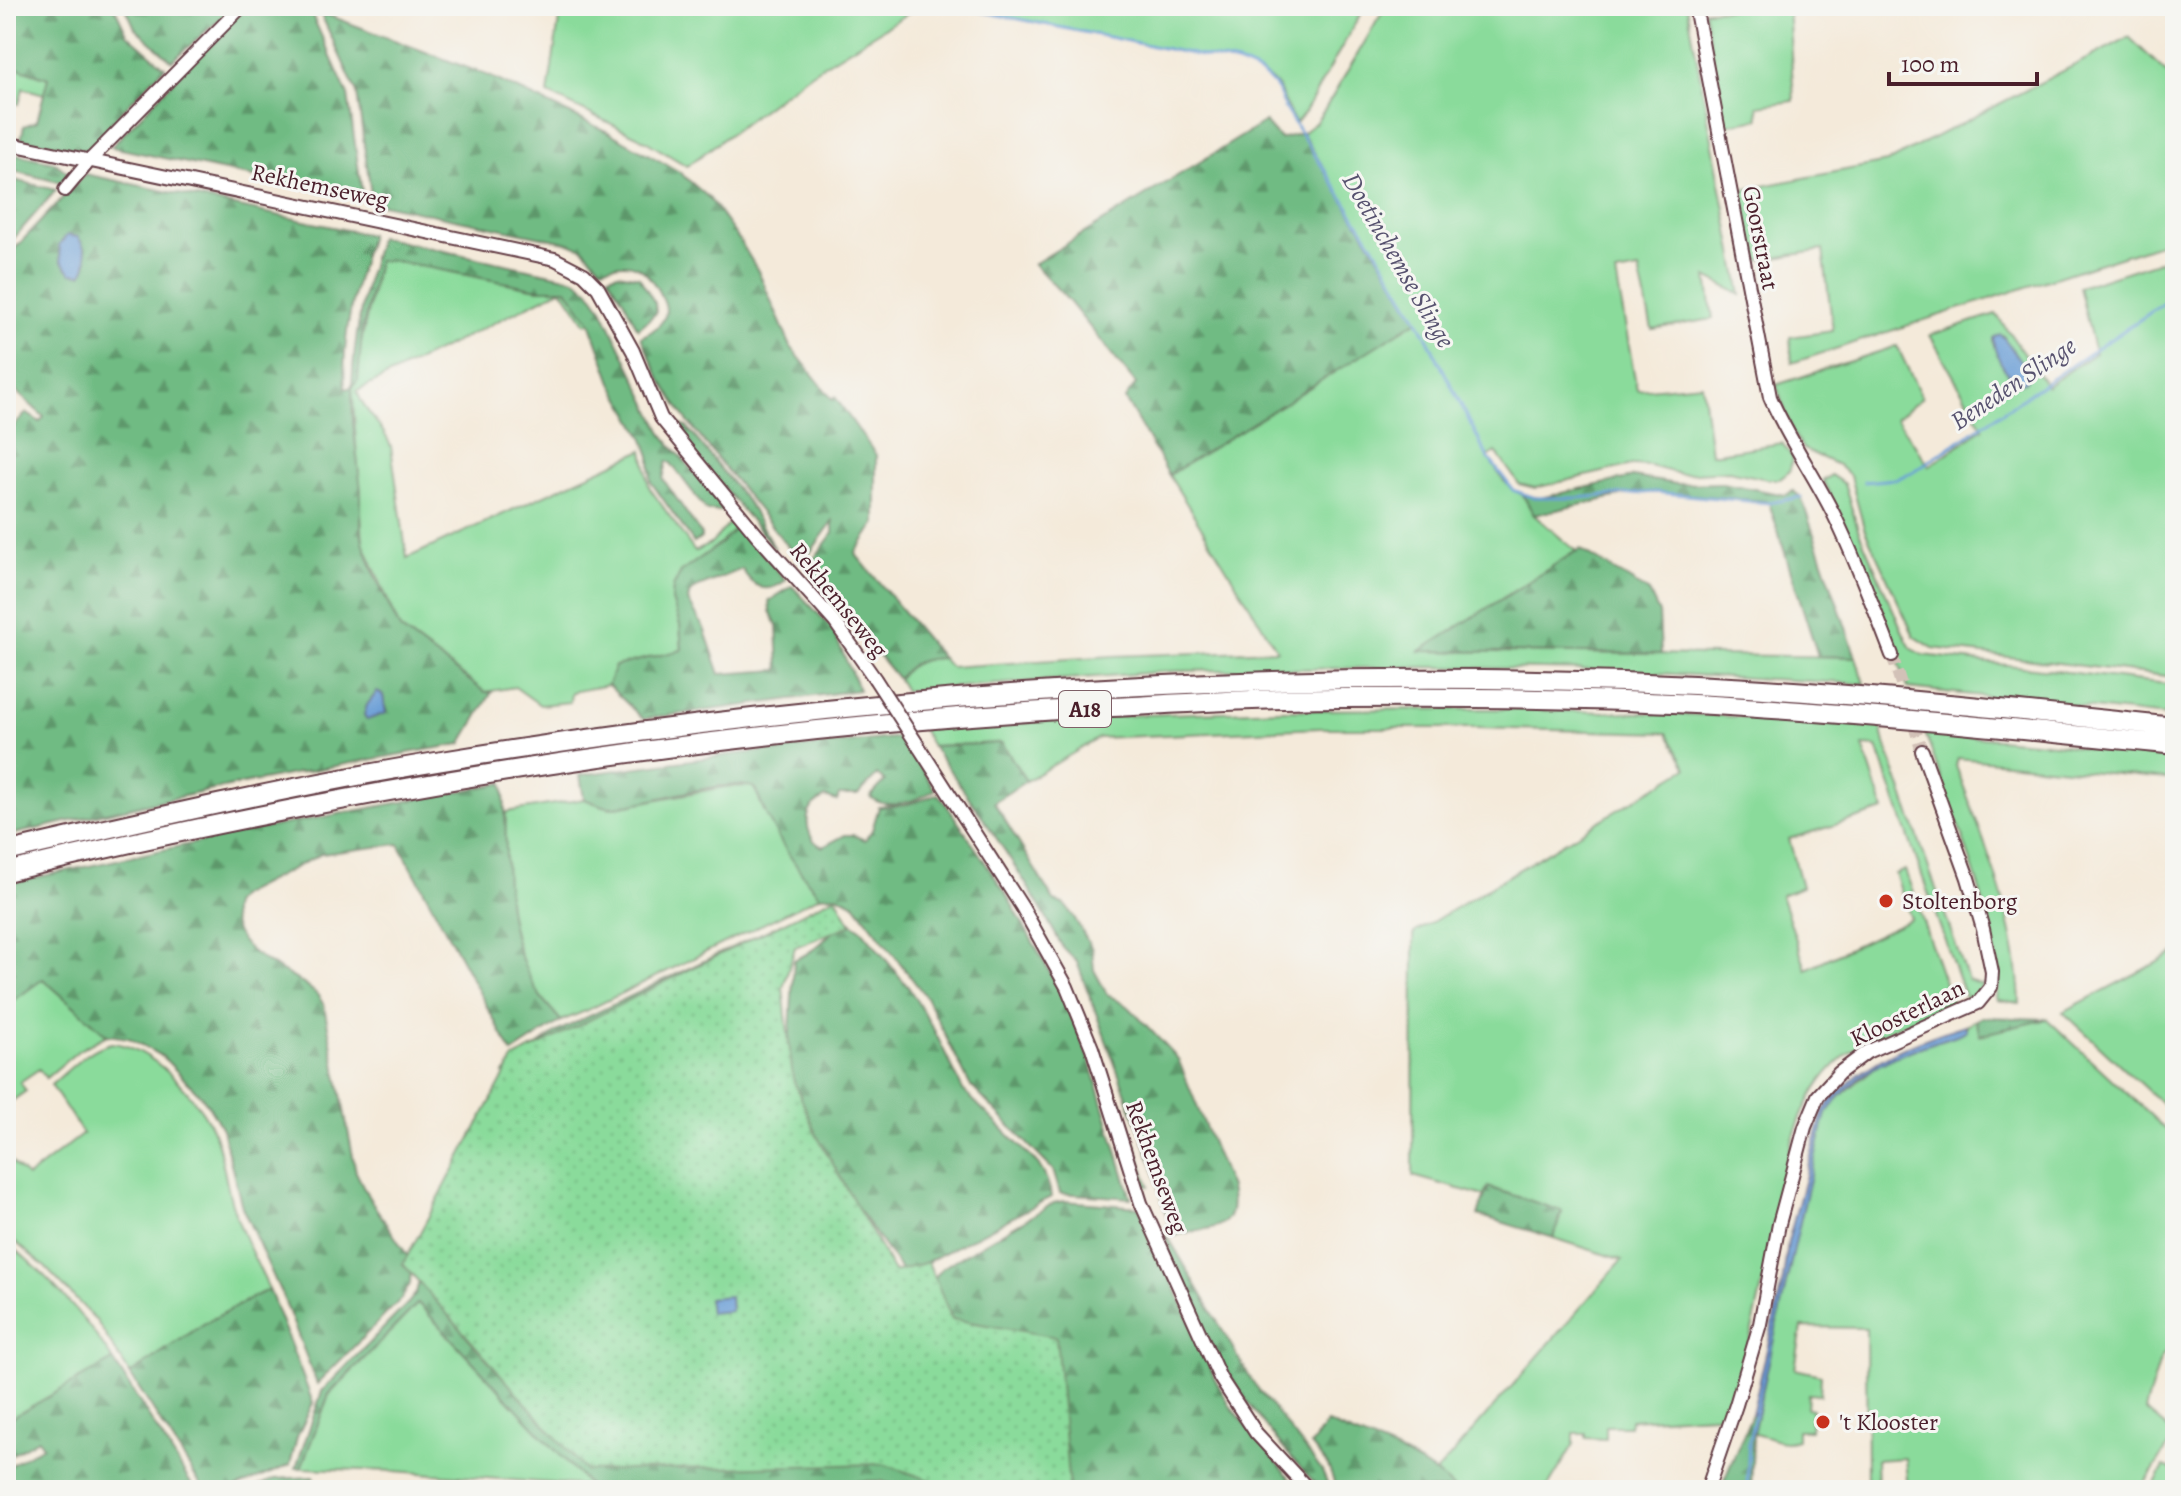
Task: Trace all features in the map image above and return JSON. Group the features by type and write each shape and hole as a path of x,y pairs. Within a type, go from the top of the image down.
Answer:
{"highway":[{"name":"A18","path":"6,852 247,797 432,763 723,721 1031,692 1344,680 1691,685 1886,697 2175,727"},
{"name":"A18","path":"6,872 247,817 592,757 766,735 1036,711 1336,698 1500,698 1675,703 1910,719 2175,745"}],"street":[{"path":"65,190 91,159 242,6"},
{"name":"Goorstraat","path":"1695,6 1770,397 1854,558 1892,655"},
{"name":"Rekhemseweg","path":"6,143 540,256 574,267 598,288 617,319 661,418 757,535 835,622 1022,907 1067,987 1092,1048 1141,1203 1220,1378 1256,1433 1309,1490"},
{"name":"Kloosterlaan","path":"1707,1490 1760,1324 1779,1224 1805,1127 1818,1096 1839,1073 1867,1052 1978,1003 1991,987 1992,972 1983,929 1922,751"}],"green space":[{"path":"6,6 114,6 127,34 165,67 121,112 89,151 21,139 24,126 37,121 48,78 6,64"},
{"path":"125,6 235,6 172,61 135,28"},
{"path":"245,6 308,6 348,95 363,200 111,147"},
{"path":"561,6 920,6 811,73 687,166 637,136 548,94"},
{"path":"953,6 1365,6 1296,123 1273,82 1237,63"},
{"path":"1386,6 1687,6 1741,295 1707,277 1713,319 1652,329 1639,270 1616,274 1637,390 1702,384 1711,454 1782,443 1793,458 1789,472 1780,479 1729,471 1680,474 1632,465 1535,488 1519,484 1496,452 1488,457 1503,480 1523,495 1534,515 1576,551 1421,651 1856,657 1865,684 1597,670 1424,667 1174,671 905,691 898,679 902,674 917,662 935,658 942,658 950,667 1113,656 1277,650 1169,475 1417,320 1302,133 1315,123 1325,109"},
{"path":"1788,7 1794,101 1758,106 1759,119 1725,125 1704,10"},
{"path":"320,12 489,76 608,132 678,171 709,198 758,271 791,347 833,400 835,397 876,455 876,523 856,552 857,556 942,658 917,662 898,679 807,568 833,533 833,521 802,564 688,422 659,377 641,337 661,323 666,310 659,292 643,270 630,264 602,268 583,248 566,242 372,202 357,93"},
{"path":"2129,37 2175,81 2175,239 1792,363 1790,337 1833,331 1823,250 1750,262 1737,191 1887,162"},
{"path":"6,64 49,77 44,94 23,88 19,104 6,102"},
{"path":"1265,122 1280,139 1302,133 1418,320 1169,475 1125,399 1136,384 1068,300 1034,264"},
{"path":"6,152 54,162 68,173 62,183 6,169"},
{"path":"85,174 370,235 347,330 345,389 352,387 361,311 379,237 575,279 588,289 601,307 663,435 725,511 707,511 667,461 663,479 701,534 701,538 694,543 651,482 650,456 643,437 613,385 590,322 567,289 538,289 390,260 378,261 362,333 358,380 352,388 363,542 400,629 485,692 492,692 461,744 233,786 6,836 6,422 13,427 26,413 40,422 44,417 6,382 6,258","holes":["59,246 85,248 87,263 82,274 61,261"]},
{"path":"6,178 56,190 6,247"},
{"path":"2175,256 2175,677 1933,648 1914,636 1864,528 1850,476 1838,465 1803,449 1793,433 1776,385 1897,346 1922,398 1896,418 1929,466 1983,428 1930,335 1996,314 2047,386 2095,353 2079,287","holes":["2003,335 2009,348 2011,379 1993,338"]},
{"path":"390,260 538,289 564,287 590,322 586,324 560,290 357,391 391,447 407,558 643,450 649,487 695,552 712,543 732,520 738,526 682,572 673,587 672,600 680,625 682,650 615,666 608,685 571,692 570,702 540,705 515,687 485,692 400,629 363,542 352,387 378,261"},
{"path":"618,273 639,277 655,303 656,313 638,329 608,276"},
{"path":"675,423 687,427 748,503 775,549 693,452"},
{"path":"1831,475 1844,484 1859,532 1911,648 1923,655 2175,685 2175,717 1908,688 1859,553 1823,481"},
{"path":"1633,477 1676,484 1722,483 1786,495 1793,491 1801,497 1856,657 1818,656 1769,503 1765,501 1655,492 1629,494 1534,515 1523,495 1540,498"},
{"path":"738,526 786,580 773,587 761,588 742,569 696,588 689,595 688,601 704,628 720,674 779,670 777,625 769,601 792,586 832,628 859,690 643,719 608,685 615,666 682,650 680,625 672,600 673,587 681,572 721,543"},
{"path":"1580,549 1649,592 1659,613 1661,654 1420,651"},
{"path":"1498,709 1708,715 1881,726 1968,980 1983,985 1976,994 1965,998 1877,747 1863,746 1884,810 1789,839 1802,887 1781,895 1806,969 1911,919 1895,874 1905,870 1952,1004 1890,1030 1846,1055 1818,1086 1804,1110 1786,1163 1757,1308 1729,1414 1630,1420 1629,1426 1606,1426 1606,1439 1586,1438 1586,1433 1574,1433 1574,1444 1546,1490 1455,1490 1436,1473 1622,1260 1554,1238 1562,1212 1487,1188 1484,1196 1413,1176 1414,933 1687,768 1667,733 1320,728 1099,738 1026,781 1002,743 932,746 922,729 1140,715 1281,710"},
{"path":"1925,733 2046,743 2175,759 2175,780 1958,758 1956,766 2006,912 2018,972 2020,1003 1997,1000 1993,942 1984,906"},
{"path":"902,737 935,790 911,801 885,804 870,797 885,781 877,775 858,795 839,795 837,801 825,797 815,804 808,816 810,835 823,847 845,835 865,840 872,830 879,807 905,805 938,794 1005,892 1062,994 1090,1060 1131,1198 1060,1193 1053,1170 970,1085 926,997 855,904 837,895 820,896 800,871 775,831 755,788 727,786 610,807 584,799 580,775 736,754"},
{"path":"1002,743 1026,781 994,802 1054,901 1064,904 1074,917 1092,949 1094,970 1107,994 1130,1008 1178,1059 1230,1188 1230,1214 1218,1226 1175,1236 1152,1164 1077,962 1063,948 1001,844 932,746"},
{"path":"503,783 507,887 514,936 535,988 561,1021 512,1053 399,844 321,854 241,895 233,904 232,917 243,942 264,960 315,993 324,1006 356,1172 368,1196 411,1261 410,1284 402,1298 317,1384 285,1302 242,1207 222,1129 202,1097 162,1056 129,1038 107,1035 43,979 6,1006 6,884 259,829"},
{"path":"752,786 784,846 820,896 561,1021 534,987 517,945 506,880 506,812 584,799 610,808 725,787"},
{"path":"836,896 851,925 795,947 783,988 793,1079 816,1134 894,1272 928,1262 952,1319 1056,1337 1069,1490 959,1490 883,1464 586,1471 403,1264 514,1058"},
{"path":"846,919 862,930 909,988 934,1030 963,1090 1038,1164 1047,1179 1051,1197 904,1274 813,1146 788,1067 794,960 819,945 837,923 539,1089 504,1074 516,1061 558,1031 789,920"},
{"path":"2175,953 2175,1116 2063,1012"},
{"path":"42,978 107,1035 79,1050 46,1078 39,1069 20,1082 26,1091 12,1101 6,1094 6,1006"},
{"path":"1982,1017 2047,1019 1980,1035 1976,1020"},
{"path":"2047,1019 2175,1138 2175,1338 2160,1360 2145,1410 2175,1435 2141,1490 1908,1490 1905,1458 1876,1460 1877,1487 1882,1487 1882,1490 1867,1490 1866,1328 1802,1327 1795,1369 1821,1375 1820,1395 1808,1394 1807,1408 1812,1409 1810,1430 1797,1430 1797,1440 1791,1442 1753,1434 1825,1114 1838,1098 1880,1063 1976,1020 1981,1034"},
{"path":"111,1043 126,1046 157,1063 186,1090 207,1119 217,1142 238,1220 269,1289 205,1323 130,1374 96,1320 45,1267 6,1234 6,1157 27,1177 83,1134 51,1085 86,1055"},
{"path":"1122,1102 1149,1186 1145,1186"},
{"path":"1488,1187 1562,1211 1554,1238 1478,1215"},
{"path":"1064,1201 1139,1207 1217,1383 1231,1407 1300,1490 1069,1490 1053,1344 952,1321 934,1279 942,1268 1054,1203"},
{"path":"1164,1230 1252,1381 1322,1471 1330,1490 1322,1490 1298,1465 1273,1436 1226,1370 1187,1299"},
{"path":"6,1241 64,1296 113,1360 6,1421"},
{"path":"419,1281 841,1448 1005,1490 910,1490 880,1481 861,1481 817,1490 636,1490 589,1486 418,1303 329,1394 301,1468 296,1468 322,1391 408,1303 416,1293"},
{"path":"269,1289 313,1403 297,1437 290,1465 230,1490 204,1490 130,1374 205,1323"},
{"path":"418,1303 589,1486 394,1471 301,1468 329,1395"},
{"path":"113,1360 195,1490 6,1490 6,1468 43,1446 38,1439 6,1458 6,1421"},
{"path":"1752,1414 1757,1415 1753,1434 1751,1490 1720,1490"},
{"path":"1327,1423 1411,1458 1455,1490 1337,1490 1328,1466 1311,1445"},
{"path":"2164,1467 2175,1471 2175,1490 2151,1490"},
{"path":"314,1477 315,1482 297,1490 251,1490 274,1479"},
{"path":"431,1482 486,1486 485,1490 430,1490"}],"water":[{"path":"67,235 78,237 85,250 87,259 82,274 71,273 61,261 59,245"},
{"path":"2000,334 2028,372 2025,382 2017,383 2000,362 1993,338"},
{"path":"377,692 383,695 386,713 367,720 364,715 367,705"},
{"path":"1965,1025 1967,1030 1960,1034 1902,1054 1870,1071 1840,1096 1826,1114 1757,1415 1752,1414 1783,1280 1788,1242 1823,1111 1852,1080 1887,1056"},
{"path":"730,1296 731,1311 710,1313 708,1298"}],"waterway":[{"name":"Doetinchemse Slinge","path":"954,6 1237,63 1268,79 1418,320 1487,456 1513,490 1535,498 1655,492 1769,503 1801,497"},
{"name":"Beneden Slinge","path":"1864,482 1895,479 1913,472 2175,296"},
{"name":"Beneden Slinge","path":"1747,1490 1749,1441 1755,1415"}],"tunnel":[{"path":"1892,655 1922,751"}],"place":[{"name":"Stoltenborg","path":"1886,901"},
{"name":"'t Klooster","path":"1823,1422"}]}
